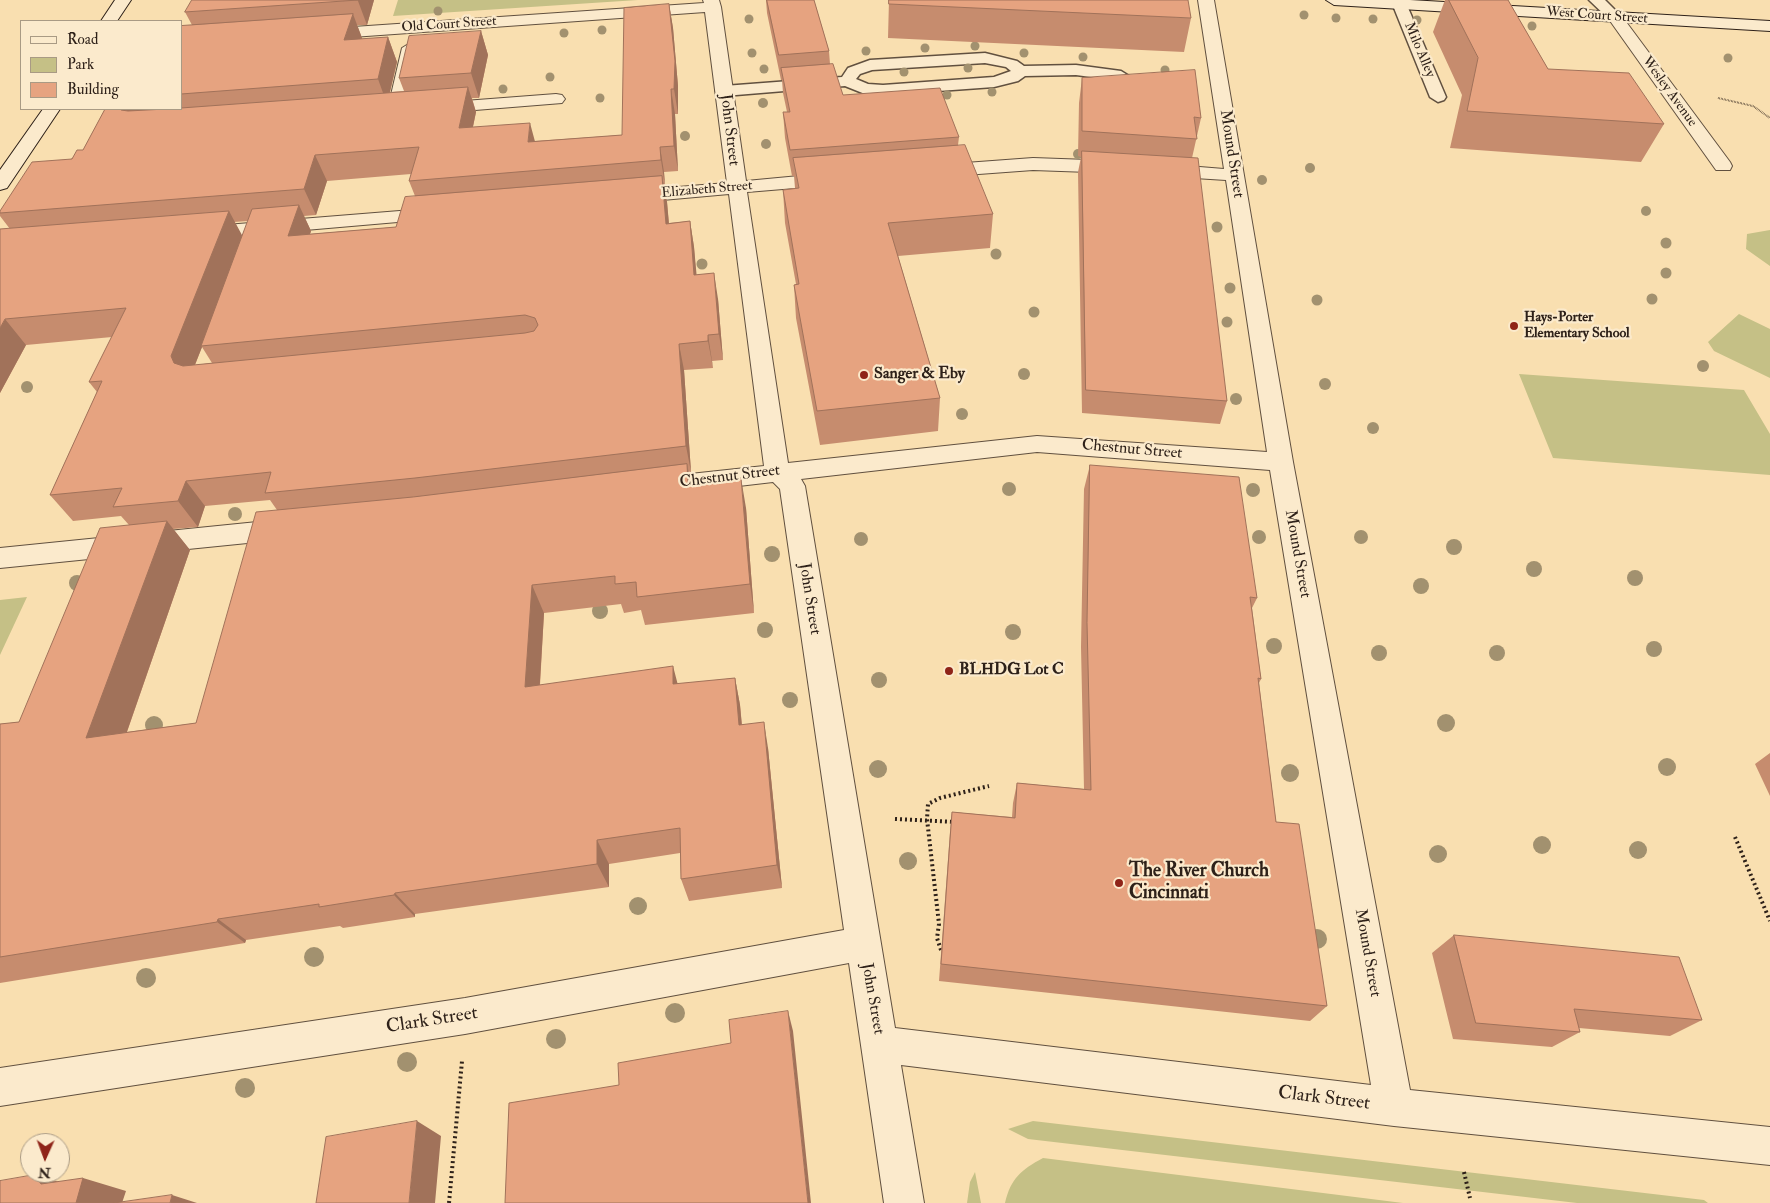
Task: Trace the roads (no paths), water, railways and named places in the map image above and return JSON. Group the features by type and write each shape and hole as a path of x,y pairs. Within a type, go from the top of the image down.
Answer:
{"street":[{"path":"110,20 123,0"},
{"name":"Mound Street","path":"1206,0 1281,462 1394,1107"},
{"name":"West Court Street","path":"1334,0 1770,26"},
{"name":"Old Court Street","path":"305,35 712,4"},
{"name":"John Street","path":"712,4 776,472 792,486 862,944 904,1203"},
{"name":"Wesley Avenue","path":"1616,18 1723,166"},
{"path":"396,112 414,28"},
{"path":"376,113 556,99"},
{"path":"0,184 50,110"},
{"path":"924,172 1033,164 1136,168 1234,175"},
{"name":"Elizabeth Street","path":"614,199 845,178"},
{"path":"178,234 254,237 450,213"},
{"name":"Chestnut Street","path":"631,490 776,472 1037,444 1281,462"},
{"path":"0,558 309,527"},
{"name":"Clark Street","path":"0,1087 465,1016 862,944"},
{"name":"Clark Street","path":"879,1044 1394,1107 1770,1146"}],"lane":[{"path":"1596,0 1616,18"},
{"path":"1613,0 1616,18"},
{"name":"Milo Alley","path":"1399,3 1438,97"},
{"path":"847,81 854,71 870,65 985,58 1011,64 1020,71 1076,70 1121,76"},
{"path":"724,91 847,81 865,89 883,90 994,82 1012,78 1020,71"}],"place":[{"name":"Hays-Porter Elementary School","path":"1514,326"},
{"name":"Sanger & Eby","path":"864,375"},
{"name":"BLHDG Lot C","path":"949,671"},
{"name":"The River Church Cincinnati","path":"1119,883"}]}
